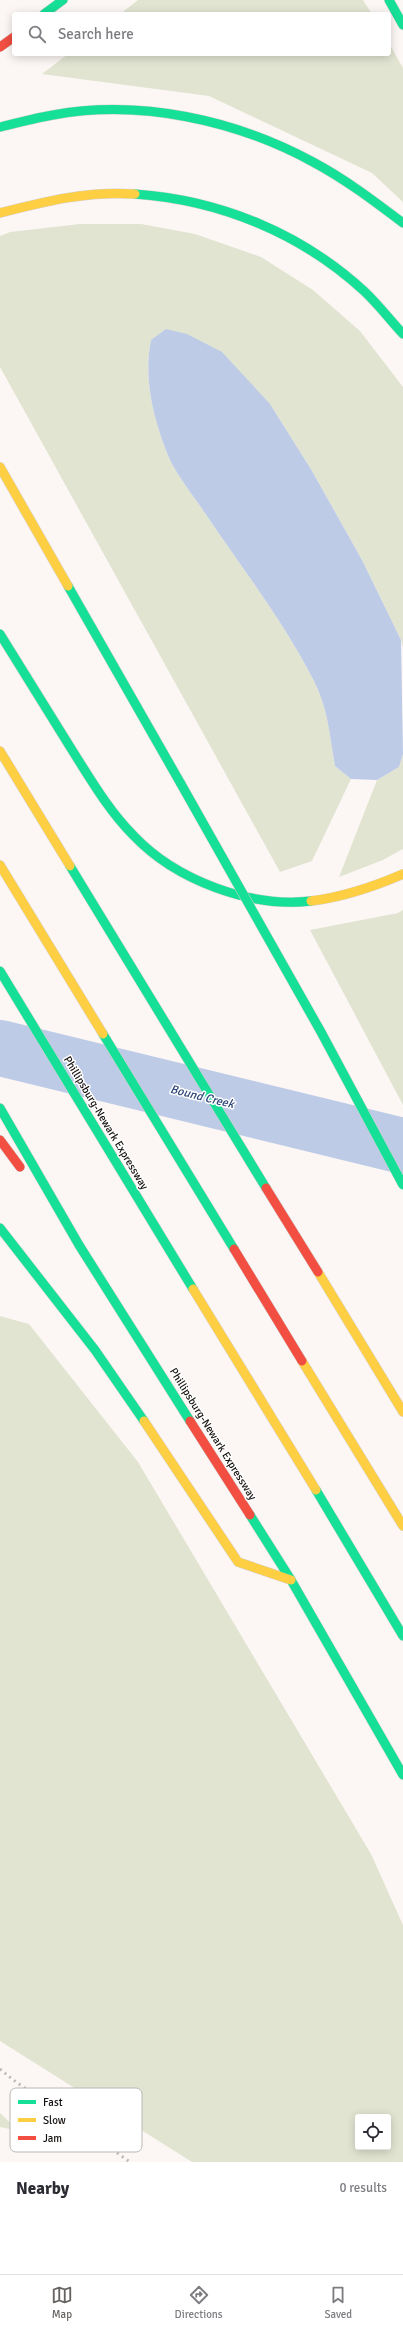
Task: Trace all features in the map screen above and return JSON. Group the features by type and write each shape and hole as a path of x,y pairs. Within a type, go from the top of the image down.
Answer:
{"highway":[{"path":"47,12 63,0"},
{"path":"388,0 403,25"},
{"path":"0,47 12,38"},
{"path":"0,127 46,115 110,109 144,109 200,118 259,136 316,162 359,189 403,223"},
{"path":"0,212 63,195 117,192 172,197 229,211 261,223 317,252 369,296 403,334"},
{"path":"0,467 314,1020 403,1185"},
{"path":"0,634 113,812 148,849 172,865 195,878 234,892 274,901 299,903 347,896 372,889 403,874"},
{"path":"0,751 403,1412"},
{"path":"0,865 403,1526"},
{"name":"Phillipsburg-Newark Expressway","path":"0,971 330,1512 403,1636"},
{"name":"Phillipsburg-Newark Expressway","path":"0,1108 79,1245 291,1580 403,1775"},
{"path":"0,1140 79,1245"},
{"path":"0,1228 95,1350 169,1456 238,1562 291,1580"}],"green space":[{"path":"138,0 363,0 371,12 123,12"},
{"path":"391,47 403,68 403,202 372,173 209,96 42,74 65,56 391,56"},
{"path":"80,224 141,224 195,234 261,257 313,290 360,331 403,387 403,648 401,640 362,560 312,471 270,404 151,340 148,370 151,400 159,430 169,458 183,481 278,619 303,660 319,691 328,723 335,766 351,779 312,861 280,872 0,367 0,236 10,232"},
{"path":"403,754 403,849 383,860 339,877 377,780 399,767"},
{"path":"403,910 403,1105 310,930 398,913"},
{"path":"0,1316 29,1324 138,1462 371,1854 403,1925 403,2162 192,2162 142,2130 142,2088 75,2088 0,2041"},
{"path":"0,2113 10,2122 10,2129 0,2127"}],"water":[{"path":"166,329 187,334 222,352 270,404 312,471 362,560 401,640 403,754 399,767 377,780 351,779 335,766 328,723 319,691 303,660 278,619 183,481 169,458 159,430 151,400 148,370 151,340"}],"waterway":[{"name":"Bound Creek","path":"0,1048 403,1146"}],"railway":[{"path":"0,2069 25,2088"},
{"path":"116,2152 130,2162"}],"traffic: fast":[{"path":"47,12 63,0"},
{"path":"389,0 403,25"},
{"path":"0,127 53,115 86,111 120,110 153,112 220,124 283,147 313,162 348,183 403,223"},
{"path":"135,194 167,198 228,212 258,223 286,236 314,252 340,270 369,296 403,334"},
{"path":"68,586 181,784"},
{"path":"0,634 101,795 116,816 151,852 192,878 215,888 264,900 288,902 311,901"},
{"path":"181,784 321,1032 403,1185"},
{"path":"70,866 266,1188"},
{"path":"0,971 193,1289"},
{"path":"103,1034 234,1249"},
{"path":"0,1108 79,1245 190,1421"},
{"path":"0,1228 95,1350 144,1421"},
{"path":"316,1490 403,1636"},
{"path":"250,1515 291,1580 403,1775"}],"traffic: slow":[{"path":"0,213 67,198 100,194 135,194"},
{"path":"0,467 68,586"},
{"path":"0,751 70,866"},
{"path":"0,865 103,1034"},
{"path":"311,901 358,891 403,874"},
{"path":"318,1272 403,1412"},
{"path":"193,1289 316,1490"},
{"path":"302,1361 403,1526"},
{"path":"144,1421 238,1562 291,1580"}],"traffic: jam":[{"path":"0,47 12,38"},
{"path":"0,1140 20,1167"},
{"path":"266,1188 318,1272"},
{"path":"234,1249 302,1361"},
{"path":"190,1421 250,1515"}]}
